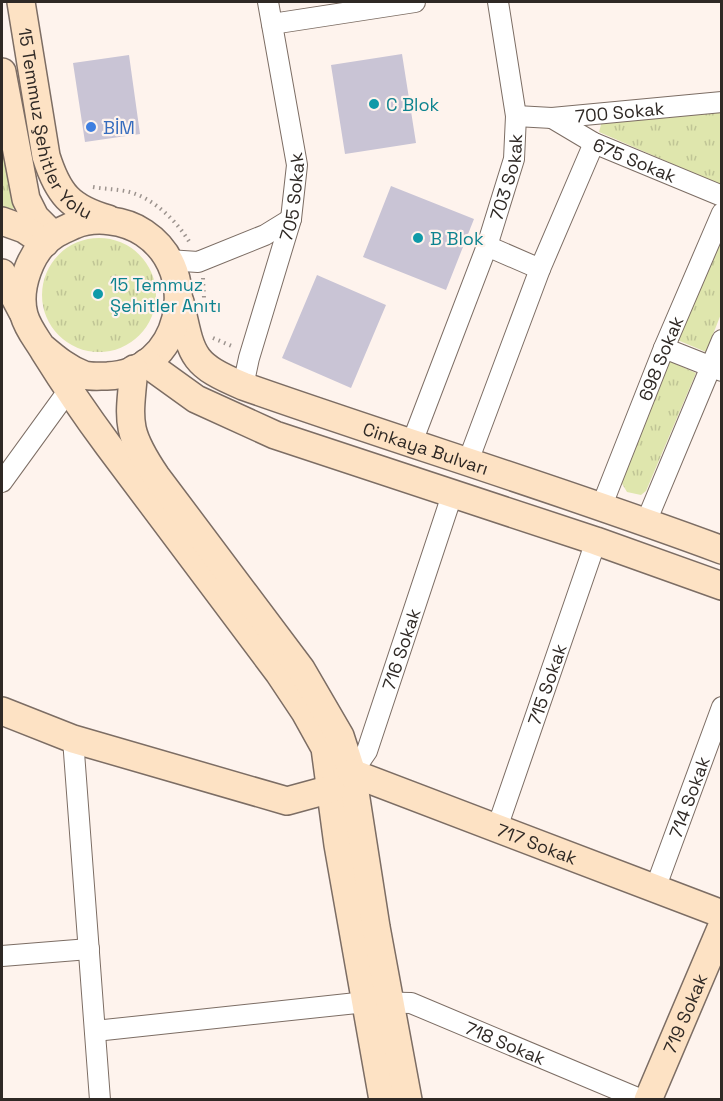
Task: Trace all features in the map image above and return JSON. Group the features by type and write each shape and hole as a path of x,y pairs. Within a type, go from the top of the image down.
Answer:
{"main road":[{"name":"15 Temmuz Şehitler Yolu","path":"21,2 46,156 53,178 72,203 85,212 115,221"},
{"path":"2,72 26,200 49,239"},
{"path":"2,221 49,239"},
{"path":"24,314 23,284 34,255 49,239 84,221 115,221 144,232 168,260 178,282 178,313 167,342 140,366 117,375 86,376 62,365 43,348"},
{"path":"2,273 24,314 31,333 43,348 68,391 305,712 325,748 331,789 378,1001 408,1100"},
{"name":"Cinkaya Bulvarı","path":"179,298 186,332 198,362 209,371 243,386 411,445 603,505 722,550"},
{"path":"140,366 130,422 135,443 156,477 301,669 332,718 352,773 378,1001 384,1100"},
{"name":"Cinkaya Bulvarı","path":"140,366 196,399 275,435 596,541 722,586"},
{"path":"2,711 73,739 287,801 331,789"},
{"name":"717 Sokak","path":"352,773 722,914"},
{"name":"719 Sokak","path":"648,1100 722,926"}],"street":[{"name":"705 Sokak","path":"243,386 249,358 291,219 297,165 268,2"},
{"path":"272,24 415,2"},
{"name":"703 Sokak","path":"411,445 487,246 514,159 516,116 498,2"},
{"name":"700 Sokak","path":"516,116 552,118 722,102"},
{"name":"675 Sokak","path":"552,118 594,143 722,196"},
{"path":"467,464 540,269 594,143"},
{"name":"698 Sokak","path":"603,505 664,348 722,213"},
{"path":"168,260 198,262 265,235 291,219"},
{"path":"487,246 540,269"},
{"path":"646,522 716,369 722,340"},
{"path":"664,348 716,369"},
{"path":"2,482 68,391"},
{"name":"716 Sokak","path":"331,789 352,773 370,741 452,495"},
{"name":"715 Sokak","path":"497,828 596,541"},
{"name":"714 Sokak","path":"655,889 722,707"},
{"path":"73,739 100,1100"},
{"path":"2,956 89,949"},
{"name":"718 Sokak","path":"95,1030 378,1001 411,1003 642,1100"}],"path":[{"path":"82,184 128,191 168,215 192,246 204,280 204,309"},
{"path":"207,332 215,340 242,350 249,358"}],"green space":[{"path":"721,112 721,185 599,132 602,121"},
{"path":"2,144 17,204 13,209 2,208"},
{"path":"721,226 721,314 706,352 675,339"},
{"path":"99,238 121,243 139,255 151,273 156,295 151,317 139,335 121,347 99,352 77,347 59,335 47,317 42,295 47,273 59,255 77,243"},
{"path":"667,360 696,373 646,491 641,495 627,492 621,482"}],"building":[{"name":"C Blok","path":"402,54 416,143 345,154 331,65"},
{"path":"129,55 140,134 85,142 73,63"},
{"name":"B Blok","path":"391,186 474,219 446,290 363,257"},
{"path":"317,275 386,305 351,388 282,358"}],"place":[{"name":"C Blok","path":"374,104"},
{"name":"BİM","path":"91,127"},
{"name":"B Blok","path":"418,238"},
{"name":"15 Temmuz Şehitler Anıtı","path":"98,294"}]}
